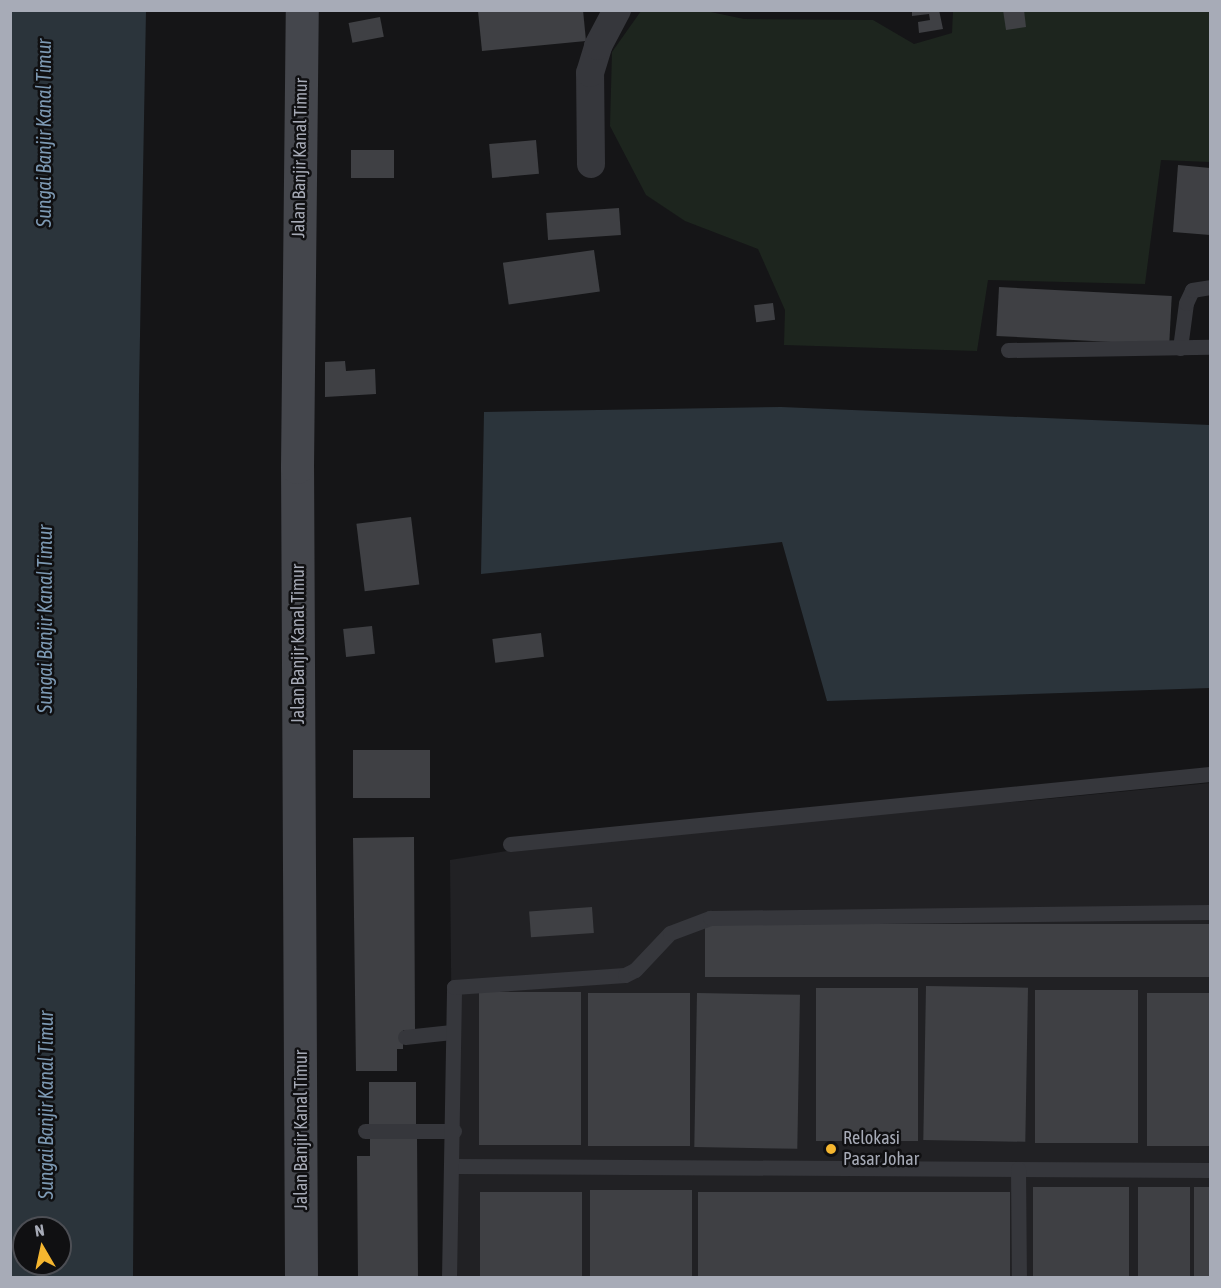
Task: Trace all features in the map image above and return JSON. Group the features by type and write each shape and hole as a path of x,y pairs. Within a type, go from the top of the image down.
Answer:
{"street":[{"name":"Jalan Banjir Kanal Timur","path":"301,1278 297,467 302,10"},
{"path":"591,164 590,72 598,46 617,10"}],"lane":[{"path":"1180,348 1186,303 1192,290 1210,286"},
{"path":"1008,350 1210,346"},
{"path":"510,844 1210,774"},
{"path":"449,1278 453,1166 440,1033 454,987 625,975 670,933 704,918 1210,912"},
{"path":"405,1037 440,1033"},
{"path":"365,1131 449,1131"},
{"path":"453,1166 1210,1170"},
{"path":"1018,1169 1019,1278"}],"shaded area":[{"path":"641,11 706,11 744,19 873,20 914,44 952,33 953,11 1210,11 1210,162 1161,160 1145,284 988,280 977,351 784,345 785,310 758,249 685,221 646,195 610,126 612,52"},
{"name":"Relokasi Pasar Johar","path":"1210,783 1210,1277 454,1277 450,860 650,828 1026,801"}],"water":[{"name":"Sungai Banjir Kanal Timur","path":"10,11 146,11 139,389 133,1277 11,1277"},
{"path":"781,407 1210,425 1210,688 827,701 782,542 481,574 484,412"}],"building":[{"path":"583,10 586,41 482,51 478,11"},
{"path":"912,10 939,10 943,29 919,33 918,22 930,20 929,14 912,16"},
{"path":"1003,10 1024,10 1026,27 1006,30"},
{"path":"380,17 384,37 352,43 349,23"},
{"path":"536,140 539,174 492,178 489,144"},
{"path":"351,150 394,150 394,178 351,178"},
{"path":"1178,165 1210,168 1210,235 1173,232"},
{"path":"619,208 621,235 548,240 546,213"},
{"path":"594,250 600,292 509,304 503,263"},
{"path":"999,287 1172,296 1169,345 996,336"},
{"path":"773,303 775,320 756,322 754,305"},
{"path":"345,361 346,371 375,369 376,394 325,397 325,362"},
{"path":"411,517 419,584 365,591 356,524"},
{"path":"372,626 375,654 346,657 343,629"},
{"path":"541,633 544,657 495,663 492,639"},
{"path":"353,750 430,750 430,798 353,798"},
{"path":"414,837 415,1030 403,1030 403,1049 397,1049 397,1071 356,1071 353,838"},
{"path":"592,907 594,933 531,937 529,911"},
{"path":"705,924 1210,924 1210,977 705,977"},
{"path":"926,986 1028,988 1025,1142 923,1140"},
{"path":"816,988 918,988 918,1141 816,1141"},
{"path":"1035,990 1138,990 1138,1143 1035,1143"},
{"path":"479,992 581,992 581,1145 479,1145"},
{"path":"588,993 690,993 690,1146 588,1146"},
{"path":"697,993 800,995 797,1149 694,1147"},
{"path":"1147,993 1210,993 1210,1146 1147,1146"},
{"path":"369,1082 416,1082 416,1127 369,1127"},
{"path":"417,1135 418,1278 358,1278 357,1156 370,1156 370,1136"},
{"path":"1033,1187 1129,1187 1129,1278 1033,1278"},
{"path":"1138,1187 1190,1187 1190,1278 1138,1278"},
{"path":"1194,1187 1210,1187 1210,1278 1194,1278"},
{"path":"590,1190 692,1190 692,1278 590,1278"},
{"path":"480,1192 582,1192 582,1278 480,1278"},
{"path":"698,1192 1010,1192 1010,1278 698,1278"}],"place":[{"name":"Relokasi Pasar Johar","path":"831,1149"}]}
